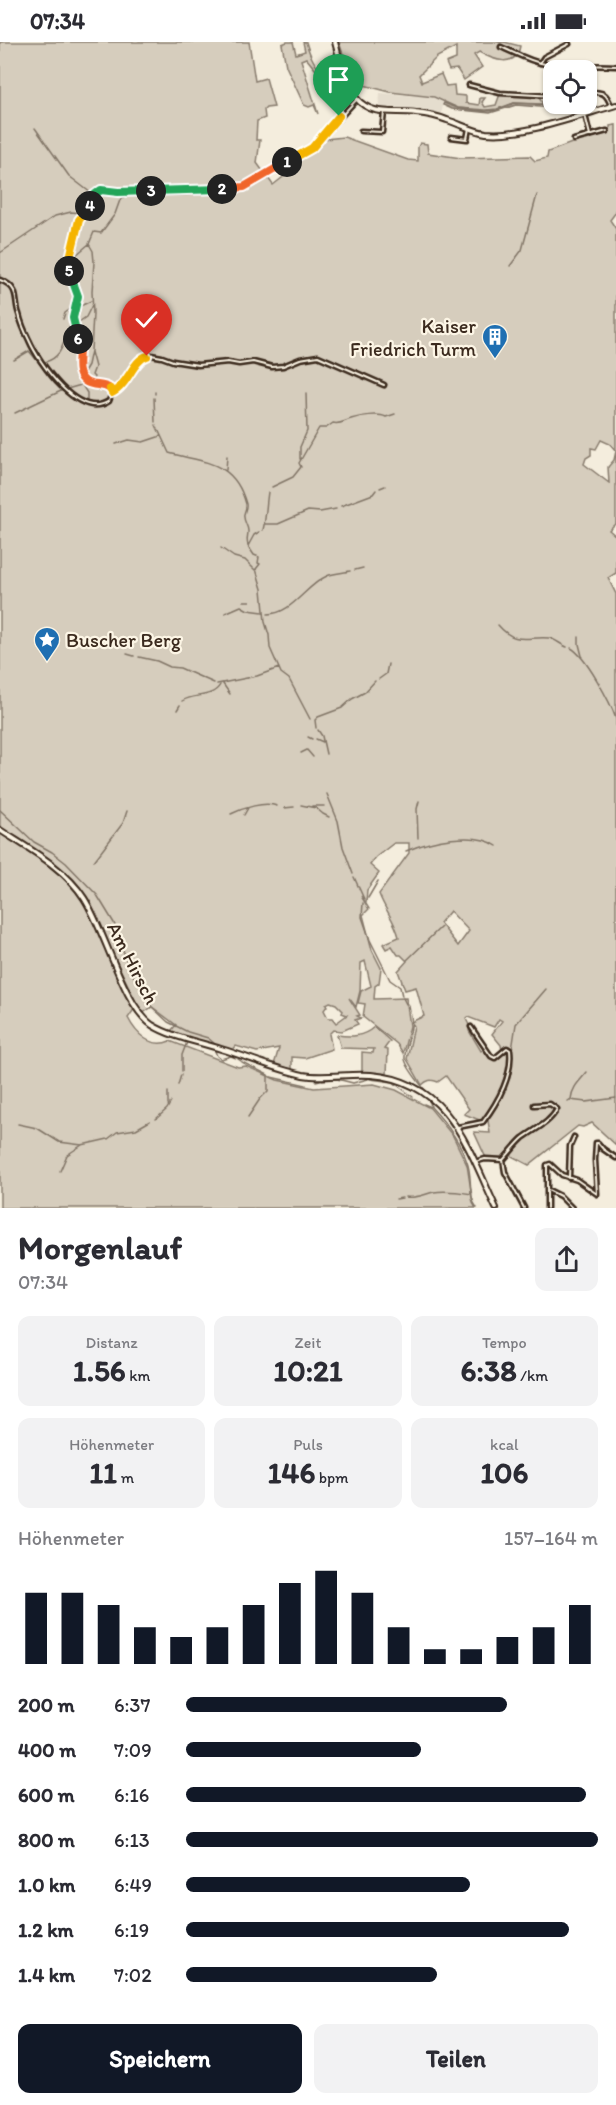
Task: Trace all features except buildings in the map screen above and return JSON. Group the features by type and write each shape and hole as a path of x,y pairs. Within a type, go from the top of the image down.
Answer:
{"main road":[{"path":"335,42 347,81 357,99 373,110 427,115 496,134 549,124 585,114"},
{"path":"597,111 613,106"},
{"name":"Am Hirsch","path":"0,831 58,870 79,891 139,1011 149,1022 158,1028 189,1039 304,1075 369,1075 409,1084 447,1113 458,1126 496,1208"}],"street":[{"path":"540,63 544,57 569,44"},
{"path":"501,47 540,63 579,67 616,66"},
{"path":"469,85 500,93 543,95"},
{"path":"597,92 608,95 613,106"},
{"path":"112,393 107,387 89,384 81,376 78,362 79,343 73,318 78,296 69,270 79,220 89,207 96,192 105,190 118,192 180,191 244,187 308,151 357,99"},
{"path":"361,130 382,132 384,112"},
{"path":"585,114 590,135"},
{"path":"451,137 467,139 469,128"},
{"path":"574,140 607,131"},
{"path":"0,280 14,291 18,314 29,341 42,363 66,392 87,404 98,405 109,401 112,393 133,373 141,358 151,356 190,364 250,362 270,367 283,366 300,359 318,356 384,386"},
{"path":"458,1126 483,1122 496,1105 510,1063 510,1050 507,1048 495,1058 491,1056 471,1027"},
{"path":"524,1208 504,1171 503,1160 521,1139 539,1128 557,1109 550,1104 534,1105"},
{"path":"569,1178 570,1146 574,1137"},
{"path":"547,1208 548,1164 562,1175 598,1194 596,1143 616,1158"},
{"path":"475,1162 487,1159 503,1160"},
{"path":"548,1190 560,1196 572,1208"}],"shaded area":[{"path":"0,42 249,42 255,81 266,78 274,107 266,108 265,118 257,121 256,140 260,140 257,163 273,185 292,170 296,162 325,139 344,137 408,160 418,161 420,143 427,144 428,153 461,158 530,156 535,161 547,158 548,152 610,131 610,126 616,125 616,212 610,220 616,229 616,451 616,523 609,530 616,536 616,573 608,578 616,594 616,1145 592,1123 583,1127 578,1126 529,1165 510,1155 502,1158 486,1158 474,1132 490,1133 488,1121 484,1122 502,1094 510,1052 500,1089 482,1121 464,1114 469,1109 446,1076 438,1082 429,1080 422,1085 407,1059 414,1026 411,1022 424,1016 416,987 405,990 398,971 407,961 398,955 392,946 386,949 383,944 399,937 379,894 409,853 409,843 394,843 376,857 370,865 379,873 367,890 366,903 361,896 369,909 363,915 372,950 381,968 379,983 375,986 374,999 406,998 410,1026 403,1053 397,1044 363,1017 365,1004 358,1003 361,991 371,986 365,961 361,963 360,991 356,1007 349,998 360,1015 357,1016 361,1018 355,1020 358,1024 342,1031 333,1030 329,1034 332,1049 305,1058 292,1057 292,1069 274,1065 279,1048 257,1052 236,1046 232,1051 171,1031 176,1025 152,1007 142,1014 84,895 54,864 0,828","holes":["601,440 610,444 616,451 614,460 608,467 609,483 584,464 586,458 591,455 591,448 596,449","450,911 469,931 458,946 440,923","330,1002 336,1004 343,1011 342,1013 347,1015 336,1023 332,1018 328,1018 324,1010 326,1004","468,1017 494,1027 499,1019 502,1021 492,1034 501,1045 502,1051 509,1048 510,1052 507,1049 495,1059 484,1049 481,1051 469,1031 470,1027 466,1019"]},
{"path":"293,42 296,54 305,51 303,42 306,42 314,61 327,77 320,84 320,75 306,58 301,60 318,114 314,105 309,107 304,105 286,66 282,44"},
{"path":"339,42 504,42 520,46 514,58 497,60 479,52 474,55 482,67 464,80 457,69 449,70 446,63 456,59 456,47 437,57 419,75 422,82 441,74 446,86 454,85 455,95 466,96 466,103 479,105 480,98 485,98 482,102 485,107 496,105 500,94 538,96 543,104 514,103 486,110 458,108 434,97 390,92 360,84 348,69"},
{"path":"380,93 433,97 444,101 441,115 413,110 379,109"},
{"path":"444,103 458,108 486,111 497,110 514,103 543,104 543,107 516,105 490,113 452,109 443,105"},
{"path":"0,832 53,869 81,896 135,1008 128,1018 145,1038 157,1043 170,1041 238,1067 246,1066 277,1080 314,1088 374,1084 396,1090 430,1108 453,1136 467,1165 473,1203 476,1208 0,1208"},
{"path":"374,1027 390,1041 384,1049 388,1050 387,1074 362,1072 362,1052 373,1053 374,1049 341,1048 337,1035 357,1036"}],"waterway":[{"path":"346,107 350,103"},
{"path":"339,114 344,110"},
{"path":"335,120 338,116"},
{"path":"322,134 334,121"},
{"path":"35,128 69,176 91,193"},
{"path":"291,158 304,151"},
{"path":"284,162 288,160"},
{"path":"268,172 277,167"},
{"path":"239,186 249,183"},
{"path":"82,375 88,365 91,351 93,314 94,262 93,251 89,244 94,232 101,233 115,214 120,200 126,195 186,195 234,190"},
{"path":"96,196 105,193"},
{"path":"110,193 124,195"},
{"path":"510,266 522,250 537,195"},
{"path":"145,200 161,197"},
{"path":"0,253 55,216 71,212 81,213"},
{"path":"72,263 76,255 89,244"},
{"path":"59,282 65,275 66,267"},
{"path":"78,307 91,301"},
{"path":"76,324 86,317 92,305"},
{"path":"63,319 65,313 72,308"},
{"path":"45,362 51,360 59,352 70,326"},
{"path":"14,360 29,351 40,364"},
{"path":"91,352 95,367 92,382"},
{"path":"67,389 81,385 80,379"},
{"path":"82,385 87,393 87,400"},
{"path":"15,413 63,390"},
{"path":"300,459 300,447 307,431 306,393"},
{"path":"154,398 155,422"},
{"path":"272,487 293,477 301,467 299,463 319,428 326,428 333,423 359,417 374,415 386,417 395,414"},
{"path":"156,425 169,453 206,462 226,471 234,479 246,504 244,515 248,529 248,545"},
{"path":"116,444 129,440 143,442 161,436"},
{"path":"226,470 227,456"},
{"path":"380,488 385,486"},
{"path":"341,506 373,494 376,490"},
{"path":"263,530 268,492"},
{"path":"265,524 278,524 308,511 320,512 336,509"},
{"path":"259,532 254,535 248,546 254,555 259,557 258,563 260,564 256,569 262,589 270,648 281,673 289,679 310,719"},
{"path":"221,548 234,557 245,560 255,570"},
{"path":"355,570 363,568"},
{"path":"268,614 277,613 292,604 319,580 333,574 350,571"},
{"path":"244,601 250,601"},
{"path":"225,613 241,606 248,610 263,612"},
{"path":"498,625 504,632 516,638 549,638 567,647"},
{"path":"579,637 582,656"},
{"path":"571,648 590,669 616,719"},
{"path":"127,654 134,656"},
{"path":"139,657 180,668 214,683"},
{"path":"379,679 386,674 388,664"},
{"path":"217,684 257,676 279,668"},
{"path":"316,728 315,720 318,717 342,708 365,692 375,681"},
{"path":"224,683 230,694"},
{"path":"182,701 208,694 220,685"},
{"path":"177,710 180,705"},
{"path":"318,730 322,736 326,754"},
{"path":"308,737 312,739"},
{"path":"316,739 323,742"},
{"path":"301,753 307,750 313,757"},
{"path":"327,794 338,821 343,847 353,874"},
{"path":"418,838 419,801"},
{"path":"231,814 260,805 277,806"},
{"path":"301,805 316,808 329,817"},
{"path":"312,806 324,806"},
{"path":"284,808 294,807"},
{"path":"244,815 248,808"},
{"path":"0,810 34,842 66,863 97,895 114,923 129,968 151,1006 168,1022 188,1032 208,1038 215,1044"},
{"path":"94,861 123,823 127,811"},
{"path":"406,851 439,841 465,838 488,841 497,846"},
{"path":"354,877 364,899"},
{"path":"368,898 378,881"},
{"path":"363,903 362,917 370,940 390,980 400,987 402,996"},
{"path":"407,960 441,927"},
{"path":"512,1050 516,1024 546,989"},
{"path":"403,998 406,1004"},
{"path":"409,1006 410,1012"},
{"path":"411,1015 412,1021 405,1059 412,1073 430,1096"},
{"path":"182,1071 182,1055 187,1042"},
{"path":"215,1051 221,1059 231,1056 236,1058"},
{"path":"242,1062 268,1075"},
{"path":"568,1101 587,1072"},
{"path":"178,1085 181,1075"},
{"path":"248,1117 268,1091 268,1075"},
{"path":"271,1077 306,1085"},
{"path":"322,1080 337,1079 353,1083 368,1079"},
{"path":"370,1079 393,1082 413,1097"},
{"path":"316,1081 320,1080"},
{"path":"168,1092 168,1105"},
{"path":"570,1100 586,1102 616,1098"},
{"path":"156,1119 171,1102"},
{"path":"430,1102 431,1107 461,1147 469,1168 472,1198 477,1208"},
{"path":"424,1104 431,1107"},
{"path":"18,1124 37,1128 59,1142 82,1145 108,1139 117,1132 136,1129 150,1121"},
{"path":"60,1171 67,1155 82,1145"},
{"path":"406,1197 444,1191 472,1194"},
{"path":"396,1199 402,1198"}],"place":[{"name":"Kaiser Friedrich Turm","path":"495,360"},
{"name":"Buscher Berg","path":"47,663"}],"route":[{"path":"147,356 137,362 133,373 112,393 105,386 89,384 78,369 80,349 73,313 78,296 69,273 69,262 79,220 89,207 96,192 101,190 180,191 244,187 308,151 324,136 339,116"}]}
